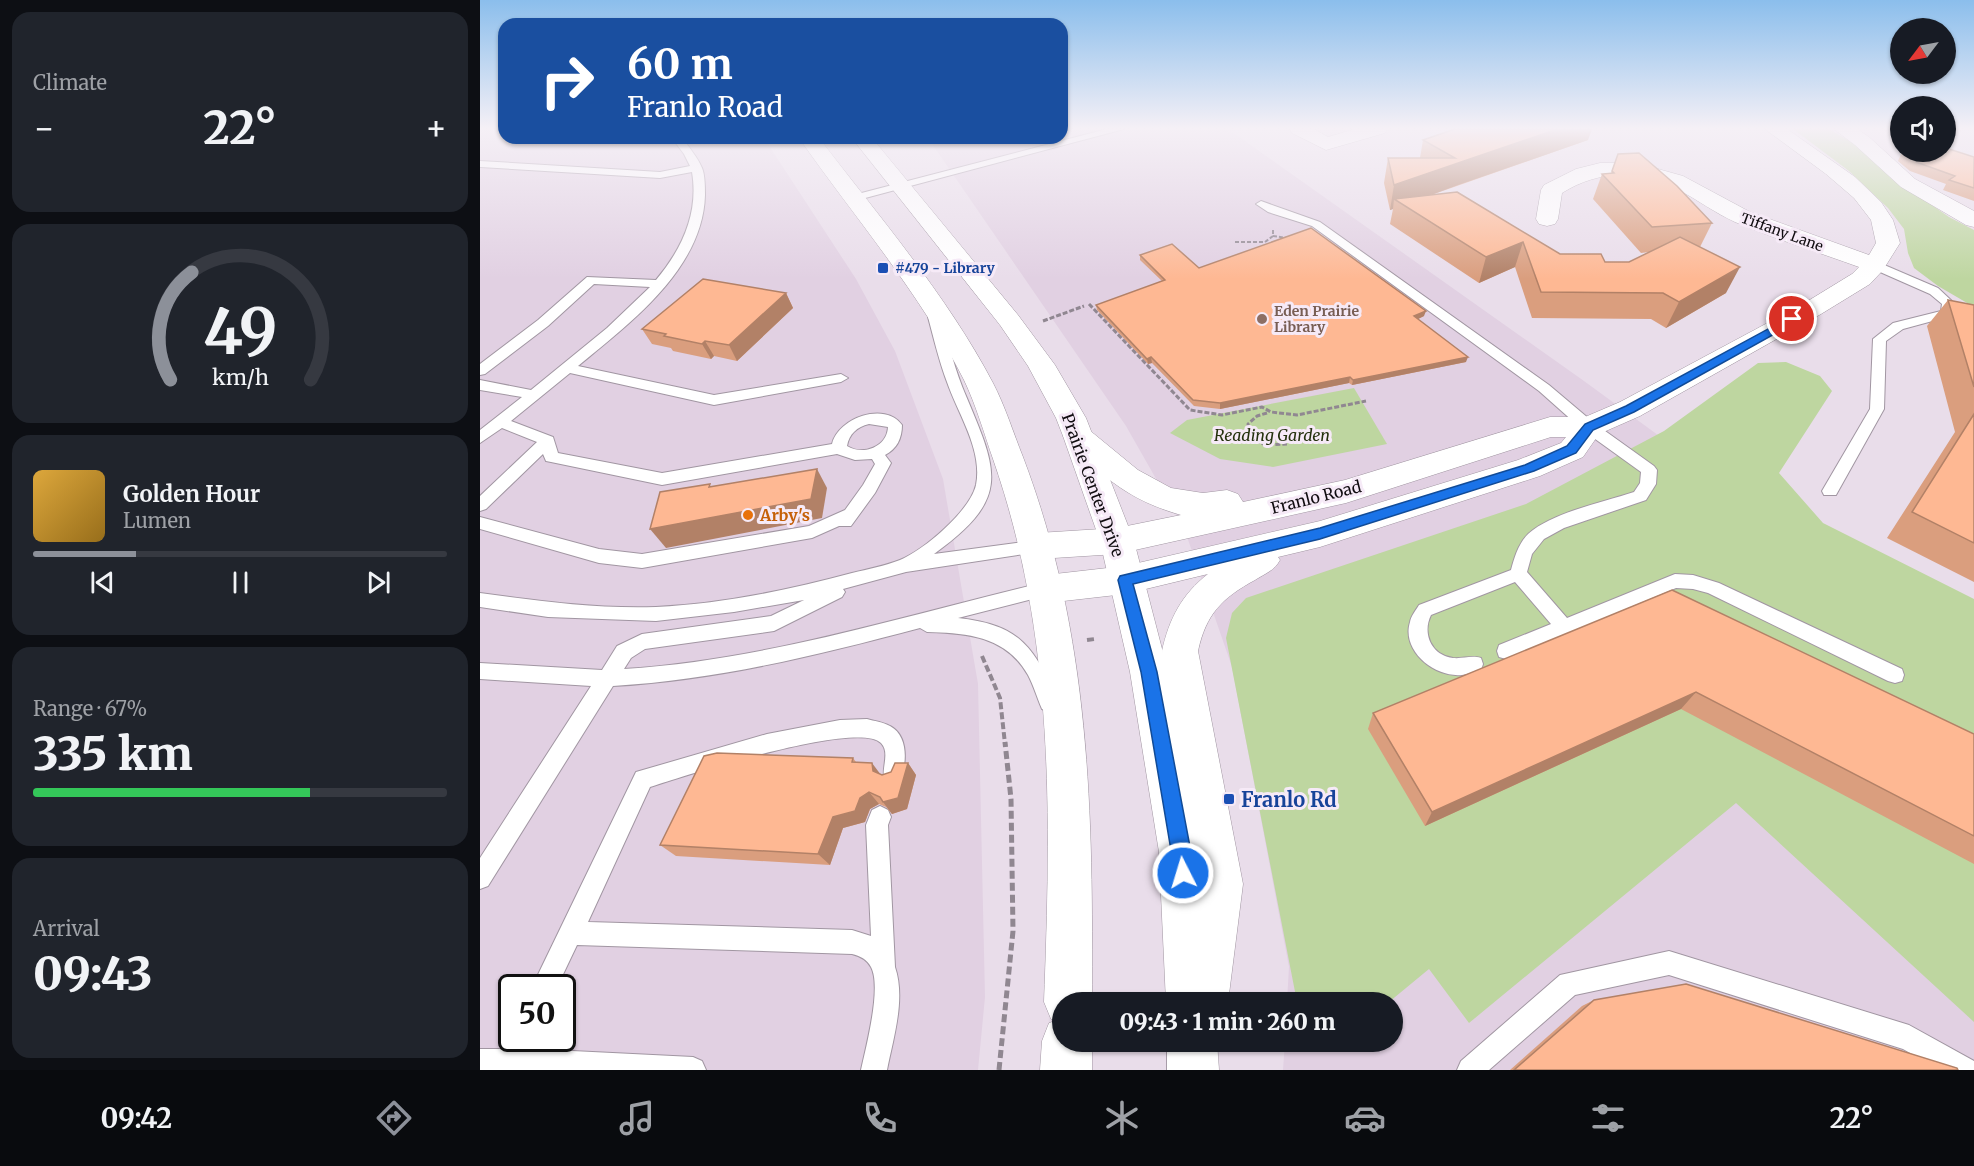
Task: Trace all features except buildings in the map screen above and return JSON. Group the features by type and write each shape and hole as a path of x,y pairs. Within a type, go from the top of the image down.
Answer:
{"street":[{"path":"840,179 932,308 976,377 1013,467 1038,546 1056,636 1067,743 1071,879 1068,992"},
{"name":"Prairie Center Drive","path":"897,179 1041,365 1071,418 1078,436 1121,560 1149,672 1182,852 1189,992"},
{"name":"Tiffany Lane","path":"1547,219 1552,190 1570,179"},
{"name":"Tiffany Lane","path":"1669,179 1685,185 1730,213 1875,265"},
{"name":"Franlo Road","path":"1046,589 1121,560 1550,427 1589,427 1630,409 1812,309 1862,279 1875,265 1888,243 1883,222 1869,201 1843,179"},
{"path":"1904,179 1974,220"},
{"name":"Franlo Road","path":"1038,546 1121,560 1320,534 1529,468 1572,450 1589,427"},
{"path":"1078,436 1131,483 1165,500 1208,506 1313,485 1346,491"},
{"path":"1205,992 1221,884 1180,651 1183,631 1189,618 1207,594 1234,573 1320,534"},
{"path":"1065,1070 1066,1052"},
{"path":"1193,1052 1194,1070"},
{"path":"1194,1070 1196,1052"}],"lane":[{"path":"480,438 616,327 672,269 701,203 699,179"},
{"path":"854,198 924,179"},
{"path":"1261,204 1272,210 1316,224 1544,388 1589,427 1649,470 1648,484 1640,496 1558,524 1538,535 1524,552 1518,574"},
{"path":"1830,490 1877,409 1880,339 1898,326 1947,313 1948,303 1934,291 1875,265"},
{"path":"480,371 543,323 591,280 659,284"},
{"path":"906,565 965,519 978,501 986,478 984,455 953,383 932,308"},
{"path":"567,368 714,400 841,378"},
{"path":"480,385 533,395"},
{"path":"548,441 551,457 662,479 839,448 851,455 875,453 894,440 895,425 878,418 852,425 842,433 839,448"},
{"path":"500,422 548,441"},
{"path":"480,505 548,441"},
{"path":"480,523 599,556 642,561 812,532 851,514 869,489 883,463 875,453"},
{"path":"480,600 548,610 656,614 734,605 798,594 906,565 1038,546"},
{"path":"480,878 624,652 642,642 774,623 872,574"},
{"path":"1518,574 1564,627"},
{"path":"1474,664 1464,668 1436,662 1424,649 1417,634 1417,620 1425,610 1518,574"},
{"path":"1506,651 1676,581 1693,582 1713,588 1895,675"},
{"path":"480,671 607,678 721,666 777,656 1046,589"},
{"path":"908,623 987,628 1011,643 1031,664 1067,743"},
{"path":"550,974 643,779 765,744 850,727 868,727 884,732 892,744 896,759 892,775"},
{"path":"874,1070 886,1014 877,825 880,817"},
{"path":"571,933 852,942 869,947 884,966"},
{"path":"1470,1070 1569,984 1669,963 1909,1038 1965,1070"},
{"path":"480,1062 517,1056 605,1068 693,1070"}],"path":[{"path":"1235,242 1265,242 1273,236 1274,231 1268,225"},
{"path":"1089,304 1190,410 1222,415 1262,407 1268,413"},
{"path":"1043,321 1084,306"},
{"path":"1287,444 1265,445 1250,437 1248,424 1257,416 1268,413 1291,416 1366,402"},
{"path":"987,628 982,654 1000,698 1011,799 1013,931 999,1070"}],"shaded area":[{"path":"480,179 791,179 856,279 895,351 943,479 978,684 985,997 978,1070 480,1070"},
{"path":"956,179 1299,179 1584,381 1974,666 1974,1070 1283,1070 1284,1052 1403,1052 1403,992 1288,992 1289,967 1232,667 1184,528 1126,426"}],"green space":[{"path":"1857,179 1894,179 1949,217 1974,230 1974,307 1938,286 1914,268 1908,253 1904,229 1888,208"},
{"path":"1786,362 1820,376 1832,391 1779,473 1823,523 1974,599 1974,1022 1736,803 1469,1023 1429,969 1401,992 1295,992 1226,638 1232,613 1246,598 1526,504 1664,431 1758,363"},
{"name":"Reading Garden","path":"1354,388 1387,444 1273,467 1220,459 1170,433 1187,420"}],"place":[{"name":"#479 - Library","path":"883,268"},
{"name":"Eden Prairie Library","path":"1262,319"},
{"name":"Arby's","path":"748,515"},
{"name":"Franlo Rd","path":"1229,799"}],"route":[{"path":"1183,873 1182,852 1149,672 1125,580 1320,534 1529,468 1572,450 1589,427 1630,409 1792,319"}]}
